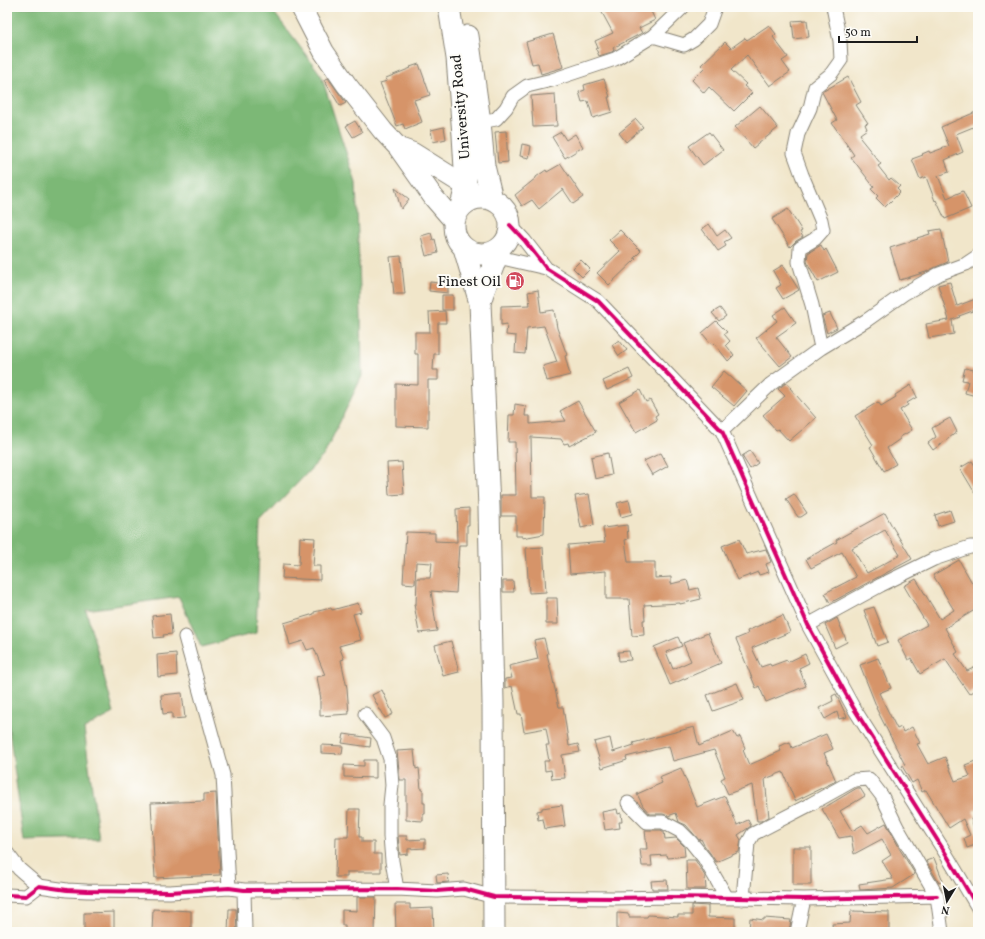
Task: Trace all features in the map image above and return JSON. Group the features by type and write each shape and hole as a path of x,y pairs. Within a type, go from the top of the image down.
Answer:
{"highway":[{"name":"University Road","path":"448,7 457,58 470,202"},
{"name":"University Road","path":"463,7 480,122 484,166 470,202"},
{"path":"480,303 494,253 508,238 510,225 507,212 498,202 470,202 454,231 455,236 464,248 476,254 494,253"},
{"path":"464,248 480,303 489,507 494,703 494,932"}],"main road":[{"path":"300,8 324,52 346,84 382,131 398,148 434,198 470,202"},
{"path":"398,148 413,153 470,202"}],"street":[{"path":"480,122 496,119 506,108 513,96 527,86 552,80 615,59 652,36 683,7"},
{"path":"652,36 684,45 694,39 709,24 715,7"},
{"path":"821,348 812,305 799,262 800,248 815,239 823,230 821,220 794,153 798,134 810,108 815,87 831,74 841,60 840,41 833,7"},
{"path":"510,225 546,268"},
{"path":"494,253 546,268 598,301 722,431 808,625 853,707 978,908"},
{"path":"722,431 771,384 821,348 867,320 905,293 939,274 966,264 978,256"},
{"path":"808,625 880,585 934,559 978,547"},
{"path":"185,637 223,775 229,888"},
{"path":"365,714 383,738 390,759 392,784 390,836 392,861 397,889"},
{"path":"742,899 748,843 753,834 854,780 869,779 882,796 897,827 937,896 942,932"},
{"path":"628,803 647,822 664,822 680,831 704,858 727,898"},
{"path":"7,853 19,869 39,886 67,890 170,892 229,888 244,890 397,889 437,891 464,889 494,897 670,897 742,899 937,896"},
{"path":"7,895 26,896 39,886"},
{"path":"244,890 245,932"},
{"path":"797,932 804,899"}],"green space":[{"path":"7,7 270,7 321,75 356,183 362,376 324,455 260,523 256,633 201,647 179,597 86,610 114,713 84,729 99,839 24,841 7,722"}],"building":[{"path":"599,7 649,7 655,20 639,28 642,33 613,48 614,50 612,52 599,56 595,41 613,33"},
{"path":"807,20 809,37 794,39 792,21"},
{"path":"769,25 776,34 773,37 788,57 782,61 790,72 770,86 747,55 731,70 746,84 744,86 752,93 734,111 709,87 704,93 692,80 704,68 701,65 725,42 731,48 745,38 747,40"},
{"path":"553,34 563,67 541,74 538,63 532,64 526,42"},
{"path":"419,64 430,95 414,100 422,122 405,129 403,124 397,126 380,83 387,81 386,78"},
{"path":"848,77 861,102 856,105 868,123 865,124 867,129 860,134 862,137 860,138 881,164 878,166 889,180 891,178 900,186 897,189 900,192 885,207 876,198 878,196 871,189 874,187 851,157 854,155 832,123 837,120 822,92"},
{"path":"328,78 346,103 340,106 324,80"},
{"path":"604,79 610,97 608,97 612,112 593,118 588,101 582,102 579,92 585,90 584,85"},
{"path":"555,94 557,126 533,127 531,96"},
{"path":"760,106 778,128 753,148 735,127"},
{"path":"978,111 978,125 956,134 963,152 945,160 949,172 938,176 947,198 963,191 971,208 945,219 936,200 935,201 926,177 920,179 912,159 929,151 930,153 949,146 941,127"},
{"path":"636,119 643,127 626,142 619,133"},
{"path":"355,121 362,132 353,137 346,126"},
{"path":"444,127 446,139 433,142 431,130"},
{"path":"506,131 508,162 498,163 495,132"},
{"path":"561,132 566,140 575,134 583,147 565,158 552,137"},
{"path":"709,132 723,150 703,165 689,146"},
{"path":"522,144 531,146 529,158 520,156"},
{"path":"561,164 583,197 573,204 563,189 539,209 532,200 522,206 515,195 546,170 547,172"},
{"path":"395,188 409,199 401,209"},
{"path":"788,209 802,231 800,232 803,237 790,247 772,219"},
{"path":"709,224 717,236 725,230 731,238 724,242 726,246 718,251 702,229"},
{"path":"941,229 948,262 926,272 900,280 890,248 930,234 929,231"},
{"path":"620,230 641,251 634,258 636,259 609,285 597,273 620,251 609,240"},
{"path":"431,233 433,240 435,239 438,253 426,256 421,236"},
{"path":"821,245 824,251 826,249 838,272 818,282 807,261 808,253"},
{"path":"401,256 405,294 394,294 390,257"},
{"path":"581,260 590,269 582,277 573,268"},
{"path":"783,265 799,290 783,299 776,288 781,285 773,271"},
{"path":"430,282 448,284 448,293 429,291"},
{"path":"950,282 957,306 978,298 978,309 952,320 954,334 929,338 926,324 949,320 938,285"},
{"path":"538,290 541,312 554,310 557,328 567,355 565,356 570,375 547,381 543,366 557,362 544,326 527,328 525,354 515,353 516,336 506,335 507,324 501,325 501,306 530,305 528,292"},
{"path":"442,295 453,295 453,310 442,310"},
{"path":"785,307 796,323 776,337 792,357 780,366 756,338 777,321 773,315"},
{"path":"720,308 726,316 719,321 712,313"},
{"path":"445,311 446,323 438,323 438,354 434,354 433,370 438,370 438,380 428,380 428,427 396,426 396,384 418,385 418,354 415,354 415,332 430,332 429,312"},
{"path":"830,313 837,328 827,333 822,316"},
{"path":"716,321 727,332 724,334 730,341 726,345 734,355 728,361 714,343 712,345 702,333"},
{"path":"619,340 627,350 619,356 612,345"},
{"path":"965,368 978,371 976,396 965,393 968,381 962,380"},
{"path":"629,369 633,378 607,390 603,381"},
{"path":"724,371 747,391 734,406 711,387"},
{"path":"786,383 816,418 789,441 778,429 776,430 763,415 785,396 778,389"},
{"path":"911,385 917,397 907,403 908,405 900,410 912,430 900,437 900,439 887,448 896,464 884,471 870,447 873,445 855,416 878,402 881,406 896,397 895,395"},
{"path":"640,390 646,402 650,400 658,414 655,416 657,420 636,432 619,402"},
{"path":"578,401 596,432 569,446 568,443 564,444 561,439 531,437 532,497 545,497 544,534 522,538 522,536 516,536 516,516 501,516 501,495 516,495 515,442 508,442 509,415 514,415 515,404 526,406 525,416 530,416 530,424 566,421 560,411"},
{"path":"950,418 957,432 933,450 928,443 936,437 932,428"},
{"path":"750,451 758,463 750,469 742,456"},
{"path":"608,453 612,475 595,479 591,457"},
{"path":"661,453 668,466 652,475 644,461"},
{"path":"972,461 978,470 978,498 960,468"},
{"path":"402,462 404,494 389,495 387,463"},
{"path":"589,494 594,525 581,528 575,496"},
{"path":"794,494 807,513 801,517 798,517 786,499"},
{"path":"629,500 632,514 621,517 617,503"},
{"path":"469,508 467,545 459,545 456,593 431,591 437,631 419,633 414,604 416,604 417,578 430,578 432,563 416,562 415,584 403,583 406,532 435,533 435,541 457,542 456,509"},
{"path":"950,510 954,521 938,526 935,515"},
{"path":"885,513 912,559 830,603 825,593 856,577 842,552 811,568 806,559 837,542 836,540","holes":["885,530 900,555 867,573 852,548"]},
{"path":"627,525 628,539 625,540 628,562 655,562 655,578 671,577 671,584 687,580 690,590 698,588 701,599 680,604 644,605 644,635 632,636 629,599 606,599 606,571 570,574 568,545 605,542 603,528"},
{"path":"300,537 315,538 313,566 320,566 320,580 282,578 283,564 299,565"},
{"path":"739,539 746,554 766,549 771,562 766,564 769,572 759,575 758,572 737,580 722,546"},
{"path":"543,547 546,592 529,593 526,548"},
{"path":"959,560 978,593 978,608 945,628 958,652 955,654 967,671 978,666 978,689 969,694 945,659 920,674 911,658 908,660 898,640 927,625 904,586 916,579 940,619 954,610 933,575"},
{"path":"503,581 513,581 514,592 503,592"},
{"path":"546,598 557,598 558,624 546,624"},
{"path":"358,603 361,612 353,614 361,640 339,646 344,659 341,660 347,688 349,714 320,716 321,699 317,677 325,675 314,648 307,650 303,641 290,645 284,623 314,614 314,612 331,608 332,610"},
{"path":"874,607 888,642 877,646 864,610"},
{"path":"170,614 172,634 154,638 152,616"},
{"path":"783,615 790,632 752,648 761,667 770,664 771,666 787,660 788,662 805,654 809,663 799,668 806,686 766,702 759,686 756,688 736,639 748,634 747,631"},
{"path":"837,618 847,642 835,648 825,625"},
{"path":"708,633 721,663 670,685 654,647 678,637 682,646 666,652 673,669 691,661 683,643"},
{"path":"544,638 559,707 563,707 569,746 578,744 580,752 562,755 565,778 552,779 551,770 545,771 544,761 549,761 546,745 549,745 546,728 524,732 521,714 518,714 512,686 505,688 505,679 512,678 509,666 538,659 534,640"},
{"path":"451,641 459,672 443,676 435,645"},
{"path":"629,651 631,660 619,661 618,652"},
{"path":"176,653 177,675 158,677 157,655"},
{"path":"878,658 891,688 879,693 897,729 901,727 903,732 912,727 920,743 917,744 928,764 945,757 955,781 970,776 965,765 978,760 978,809 973,811 976,817 971,819 978,839 978,844 967,848 964,838 970,835 963,819 949,828 926,790 922,792 917,780 912,783 902,766 905,765 876,708 860,665"},
{"path":"737,683 744,700 713,711 707,695"},
{"path":"382,690 393,714 385,718 372,695"},
{"path":"182,693 185,718 172,719 172,713 163,714 161,695"},
{"path":"836,694 847,717 839,719 837,712 825,719 819,708 833,701 832,696"},
{"path":"694,727 699,746 733,731 737,738 740,736 745,748 743,750 749,765 781,751 779,746 790,742 792,748 826,734 833,749 824,753 836,781 795,801 783,772 765,779 769,817 761,821 757,821 752,785 728,794 721,779 725,777 714,750 673,761 669,746 626,757 627,760 602,768 594,742 610,738 613,752 634,745 633,743"},
{"path":"344,734 371,738 370,747 342,743"},
{"path":"321,745 343,746 342,754 321,753"},
{"path":"414,750 416,769 419,768 421,789 423,789 423,803 425,803 425,814 423,814 423,821 406,820 406,780 400,780 397,751"},
{"path":"364,760 376,760 376,778 344,777 344,765 364,766"},
{"path":"681,768 697,807 725,796 737,825 748,820 751,826 738,835 741,840 739,852 716,862 701,839 699,840 686,825 679,822 676,813 668,816 663,814 650,814 643,806 637,794 662,783 659,777"},
{"path":"857,788 860,788 865,796 840,811 852,831 862,825 868,833 886,823 915,874 893,888 860,890 859,884 893,879 882,861 891,855 882,839 854,854 851,836 839,838 822,809"},
{"path":"216,793 220,875 155,878 151,803 204,801 204,794"},
{"path":"562,805 565,826 545,829 543,819 538,820 537,811 542,810 542,808"},
{"path":"349,809 360,809 359,837 362,837 362,842 374,842 374,854 381,854 381,872 347,872 347,877 335,877 336,837 348,837"},
{"path":"617,809 618,814 621,813 622,822 619,822 620,828 605,830 602,812"},
{"path":"645,830 661,830 664,832 665,839 676,838 684,846 685,856 668,858 667,855 651,856 652,866 642,866 640,849 647,849"},
{"path":"398,836 407,836 407,840 425,839 425,848 408,849 408,854 400,855"},
{"path":"793,847 811,847 811,885 793,885"},
{"path":"934,858 943,881 939,883 926,861"},
{"path":"686,860 695,860 705,876 706,889 687,889"},
{"path":"448,874 449,882 437,883 436,875"},
{"path":"667,880 668,889 652,889 651,881"},
{"path":"357,897 376,897 375,932 345,932 345,925 342,925 342,910 357,911"},
{"path":"395,904 410,904 410,909 433,908 434,932 396,932"},
{"path":"692,905 708,906 708,917 735,918 735,932 617,932 617,913 629,914 629,917 647,917 648,915 678,917 678,915 692,915"},
{"path":"153,909 191,911 191,932 152,932"},
{"path":"229,909 236,909 237,932 228,932"},
{"path":"851,911 889,912 889,932 833,932 832,924 850,923"},
{"path":"114,912 114,929 84,930 84,913"},
{"path":"750,918 764,920 764,918 791,920 789,932 749,932"}],"cycle path":[{"path":"510,225 525,241 546,268 598,301 722,431 808,625 853,707 943,849 978,908"},
{"path":"7,895 26,896 39,886 87,891 170,892 229,888 244,890 397,889 437,891 464,889 494,897 804,899 937,896"}],"place":[{"name":"Finest Oil","path":"515,281"}]}
